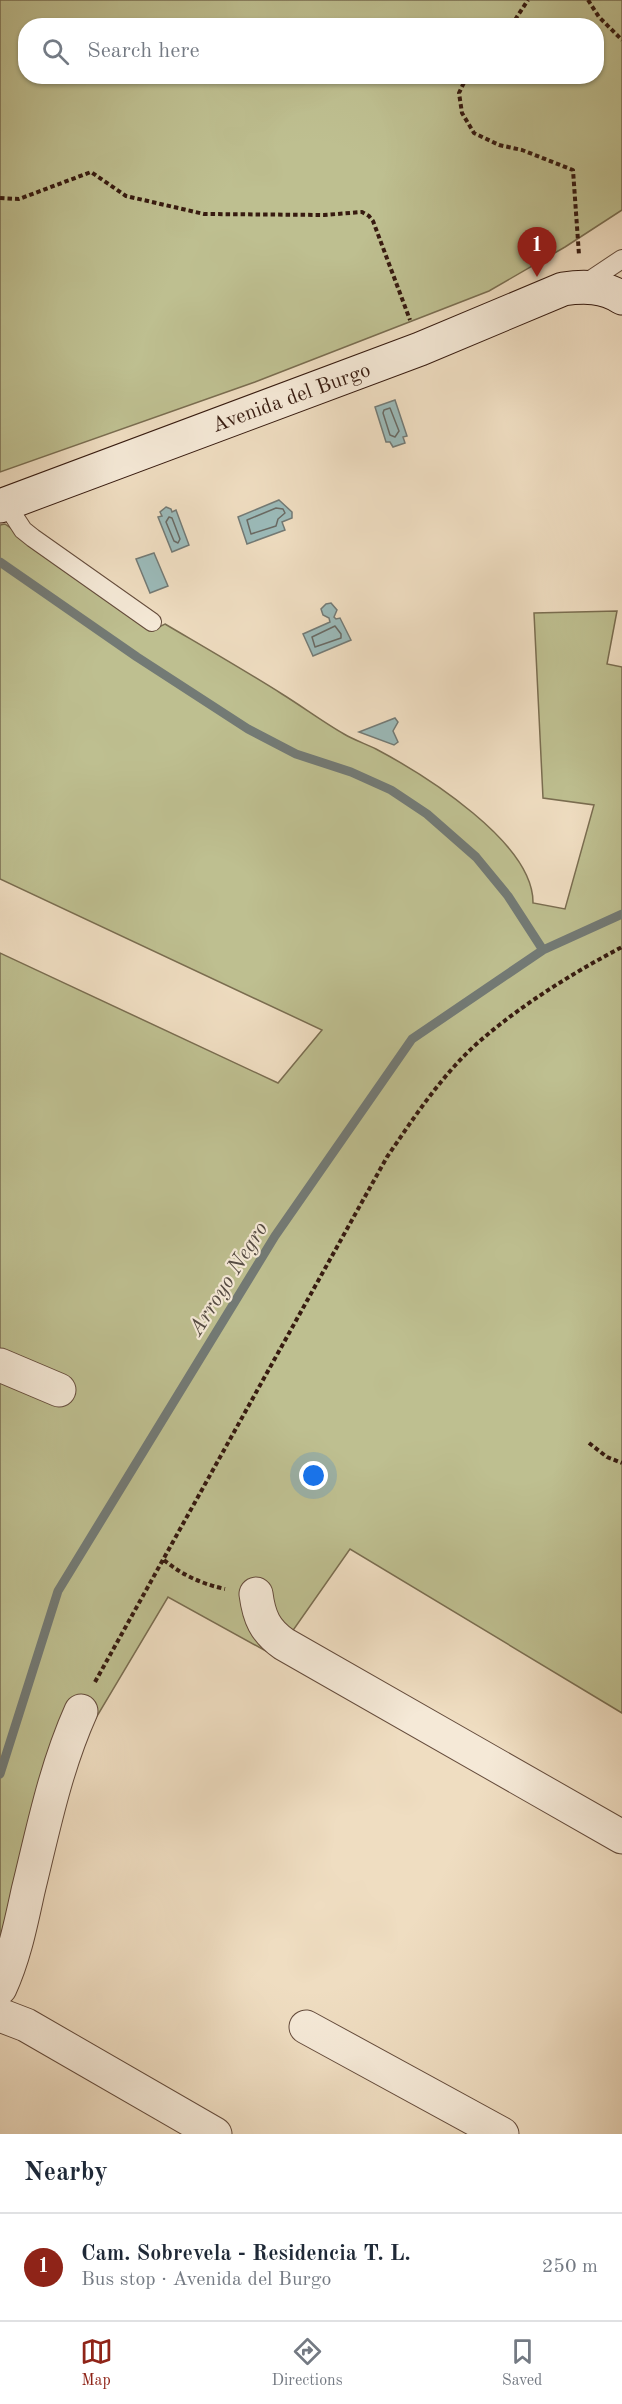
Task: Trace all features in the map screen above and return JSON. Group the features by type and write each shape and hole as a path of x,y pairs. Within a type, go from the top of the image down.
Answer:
{"street":[{"path":"581,286 608,291 622,298"},
{"name":"Avenida del Burgo","path":"3,505 420,349 544,296 581,286"},
{"path":"0,1365 59,1390"},
{"path":"256,1594 258,1612 263,1624 284,1644 622,1837"},
{"path":"0,1988 24,1907 55,1778 65,1746 81,1711"},
{"path":"0,2014 26,2025 214,2134"},
{"path":"306,2027 502,2134"}],"lane":[{"path":"581,286 622,260"},
{"path":"3,505 23,530 33,538 152,622"}],"path":[{"path":"516,18 528,0"},
{"path":"588,0 600,18"},
{"path":"604,22 622,40"},
{"path":"463,84 459,93 462,113 474,133 499,145 522,150 573,170 581,286"},
{"path":"0,198 19,199 51,189 91,172 126,196 204,214 303,215 362,212 373,222 410,322"},
{"path":"81,1711 102,1667 164,1560 387,1157 418,1111 480,1040 526,1005 584,967 622,947"},
{"path":"589,1443 607,1457 622,1463"},
{"path":"164,1560 178,1571 208,1585 256,1594"}],"green space":[{"path":"0,0 622,0 622,210 565,247 489,291 255,382 0,472"},
{"path":"5,524 153,630 165,624 268,685 336,729 397,761 447,793 497,835 516,857 529,880 533,903 565,909 594,805 543,798 534,613 617,611 607,664 622,667 622,1713 350,1549 275,1656 168,1597 75,1753 0,1958 0,953 278,1083 322,1030 0,879 0,525"}],"water":[{"path":"395,400 407,436 403,437 405,443 393,447 390,442 386,442 375,407"},
{"path":"279,500 292,512 292,518 282,522 285,530 247,544 238,517"},
{"path":"166,507 172,512 176,510 189,545 172,552 158,517 162,516 160,512"},
{"path":"154,553 168,586 150,593 136,559"},
{"path":"331,603 337,610 334,617 340,618 351,640 313,656 303,634 330,622 321,609"},
{"path":"395,718 398,722 393,731 398,742 394,745 359,732"}],"waterway":[{"path":"0,562 137,657 248,729 296,754 351,772 391,790 427,814 476,857 508,896 543,950"},
{"name":"Arroyo Negro","path":"0,1774 58,1591 275,1236 412,1039 543,950 622,914"}],"place":[{"name":"Cam. Sobrevela - Residencia T. L.","path":"537,277"}]}
